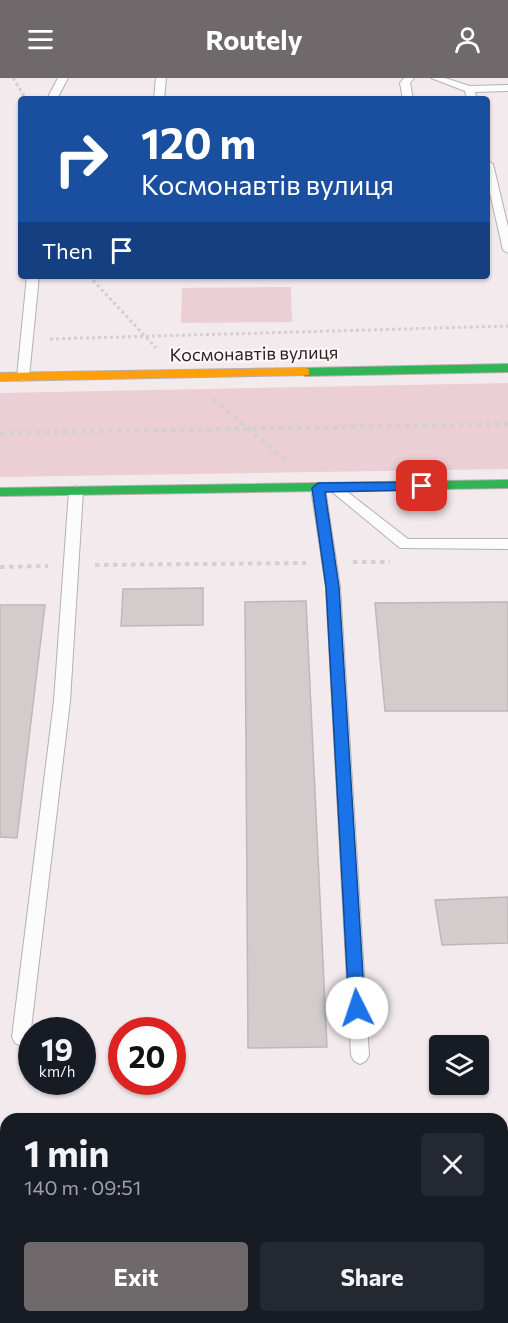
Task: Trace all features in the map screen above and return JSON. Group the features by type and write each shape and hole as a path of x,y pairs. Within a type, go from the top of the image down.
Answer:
{"street":[{"name":"Космонавтів вулиця","path":"0,377 508,368"},
{"path":"0,492 508,484"}],"lane":[{"path":"54,96 63,78"},
{"path":"159,96 161,78"},
{"path":"407,96 405,83 409,78"},
{"path":"436,78 470,94 508,88"},
{"path":"491,78 494,89"},
{"path":"490,187 508,250"},
{"path":"22,377 33,279"},
{"path":"318,488 330,562 360,1056"},
{"path":"336,488 405,544 508,544"},
{"path":"23,1017 62,701 76,491"}],"path":[{"path":"13,78 24,96"},
{"path":"92,279 143,336 183,374"},
{"path":"54,339 508,326"},
{"path":"0,433 508,424"},
{"path":"0,567 394,562"}],"shaded area":[{"path":"291,287 292,322 181,323 182,288"},
{"path":"508,383 508,469 0,477 0,393"}],"building":[{"path":"203,588 203,625 121,626 123,589"},
{"path":"306,601 327,1047 248,1048 245,602"},
{"path":"508,602 508,711 385,711 375,603"},
{"path":"0,605 45,605 17,838 0,837"},
{"path":"508,897 508,943 442,945 435,900"}],"traffic: fast":[{"path":"305,372 508,368"},
{"path":"0,492 508,484"}],"traffic: slow":[{"path":"0,377 305,372"}],"route":[{"path":"357,1008 341,769 333,587 318,488 422,486"}]}
